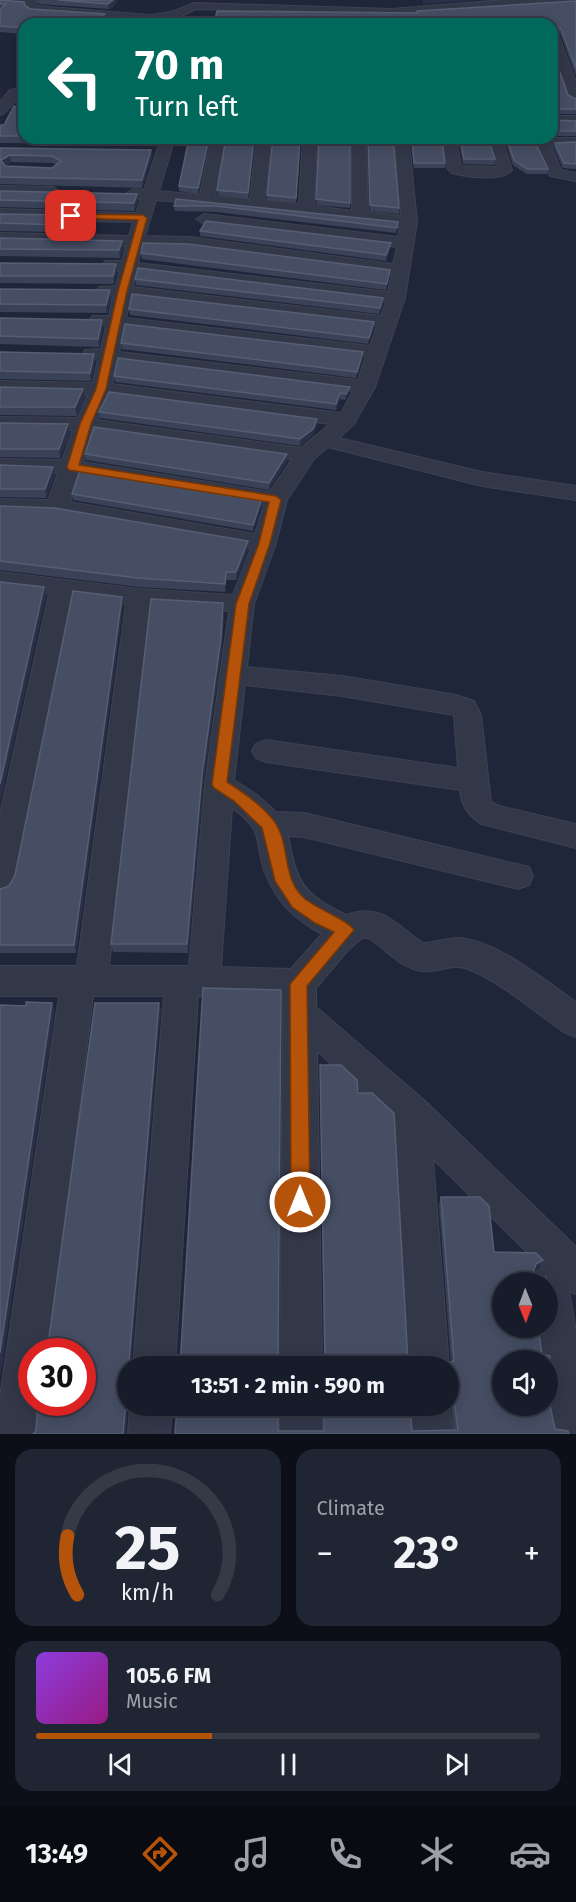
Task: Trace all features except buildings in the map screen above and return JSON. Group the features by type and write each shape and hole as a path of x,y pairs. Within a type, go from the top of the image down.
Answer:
{"street":[{"path":"0,1 31,2 32,9 143,17 175,15 196,7 325,5 390,18 444,5 574,0"},
{"path":"196,7 209,13 480,18"},
{"path":"558,58 571,70 576,100 560,100"},
{"path":"558,85 574,86"},
{"path":"9,110 15,93 18,92"},
{"path":"558,115 576,115"},
{"path":"558,120 576,120"},
{"path":"558,142 576,142"},
{"path":"189,242 204,219 217,144"},
{"path":"257,204 263,144"},
{"path":"306,210 310,144"},
{"path":"359,144 360,216"},
{"path":"155,1356 193,981 242,604 264,543 276,500 306,455 347,420 365,387 396,298 407,243 409,222 402,144"},
{"path":"450,144 454,168 457,170 499,172 505,170 497,144"},
{"path":"543,144 555,173 576,177"},
{"path":"57,507 73,467 86,424 101,389 122,291 149,195 156,156"},
{"path":"8,176 0,190 69,193"},
{"path":"115,194 257,204 409,222"},
{"path":"0,214 143,218"},
{"path":"204,219 407,243"},
{"path":"0,238 189,242 401,270"},
{"path":"94,265 129,266 396,298"},
{"path":"89,291 122,291 387,322"},
{"path":"82,320 117,321 377,352"},
{"path":"76,354 109,354 365,387"},
{"path":"0,387 101,389 347,420"},
{"path":"0,423 86,424 306,455"},
{"path":"323,440 482,479 576,493"},
{"path":"0,465 73,467 276,500"},
{"path":"0,506 57,507 264,543"},
{"path":"0,580 139,597 242,604"},
{"path":"0,883 63,587"},
{"path":"16,1434 85,981 139,597"},
{"path":"234,675 342,686 465,708 468,715 475,798 481,810 492,816 576,836"},
{"path":"266,751 474,781"},
{"path":"219,784 240,797 268,824 283,881 297,902 320,918 346,930"},
{"path":"268,824 304,825 518,876"},
{"path":"301,1356 299,999 346,930 358,924 370,925 382,929 407,950 420,957 463,953 488,962 576,1021"},
{"path":"0,981 193,981 299,999 576,1274"},
{"path":"412,1113 427,1356"},
{"path":"540,1239 545,1272"},
{"path":"556,1338 573,1434"},
{"path":"149,1434 150,1416"},
{"path":"301,1416 301,1434"},
{"path":"431,1416 432,1434"}],"route":[{"path":"71,216 143,218 122,291 101,389 86,424 73,467 276,500 264,543 242,604 219,784 240,797 268,824 283,881 297,902 320,918 346,930 299,984 300,1202"}]}
